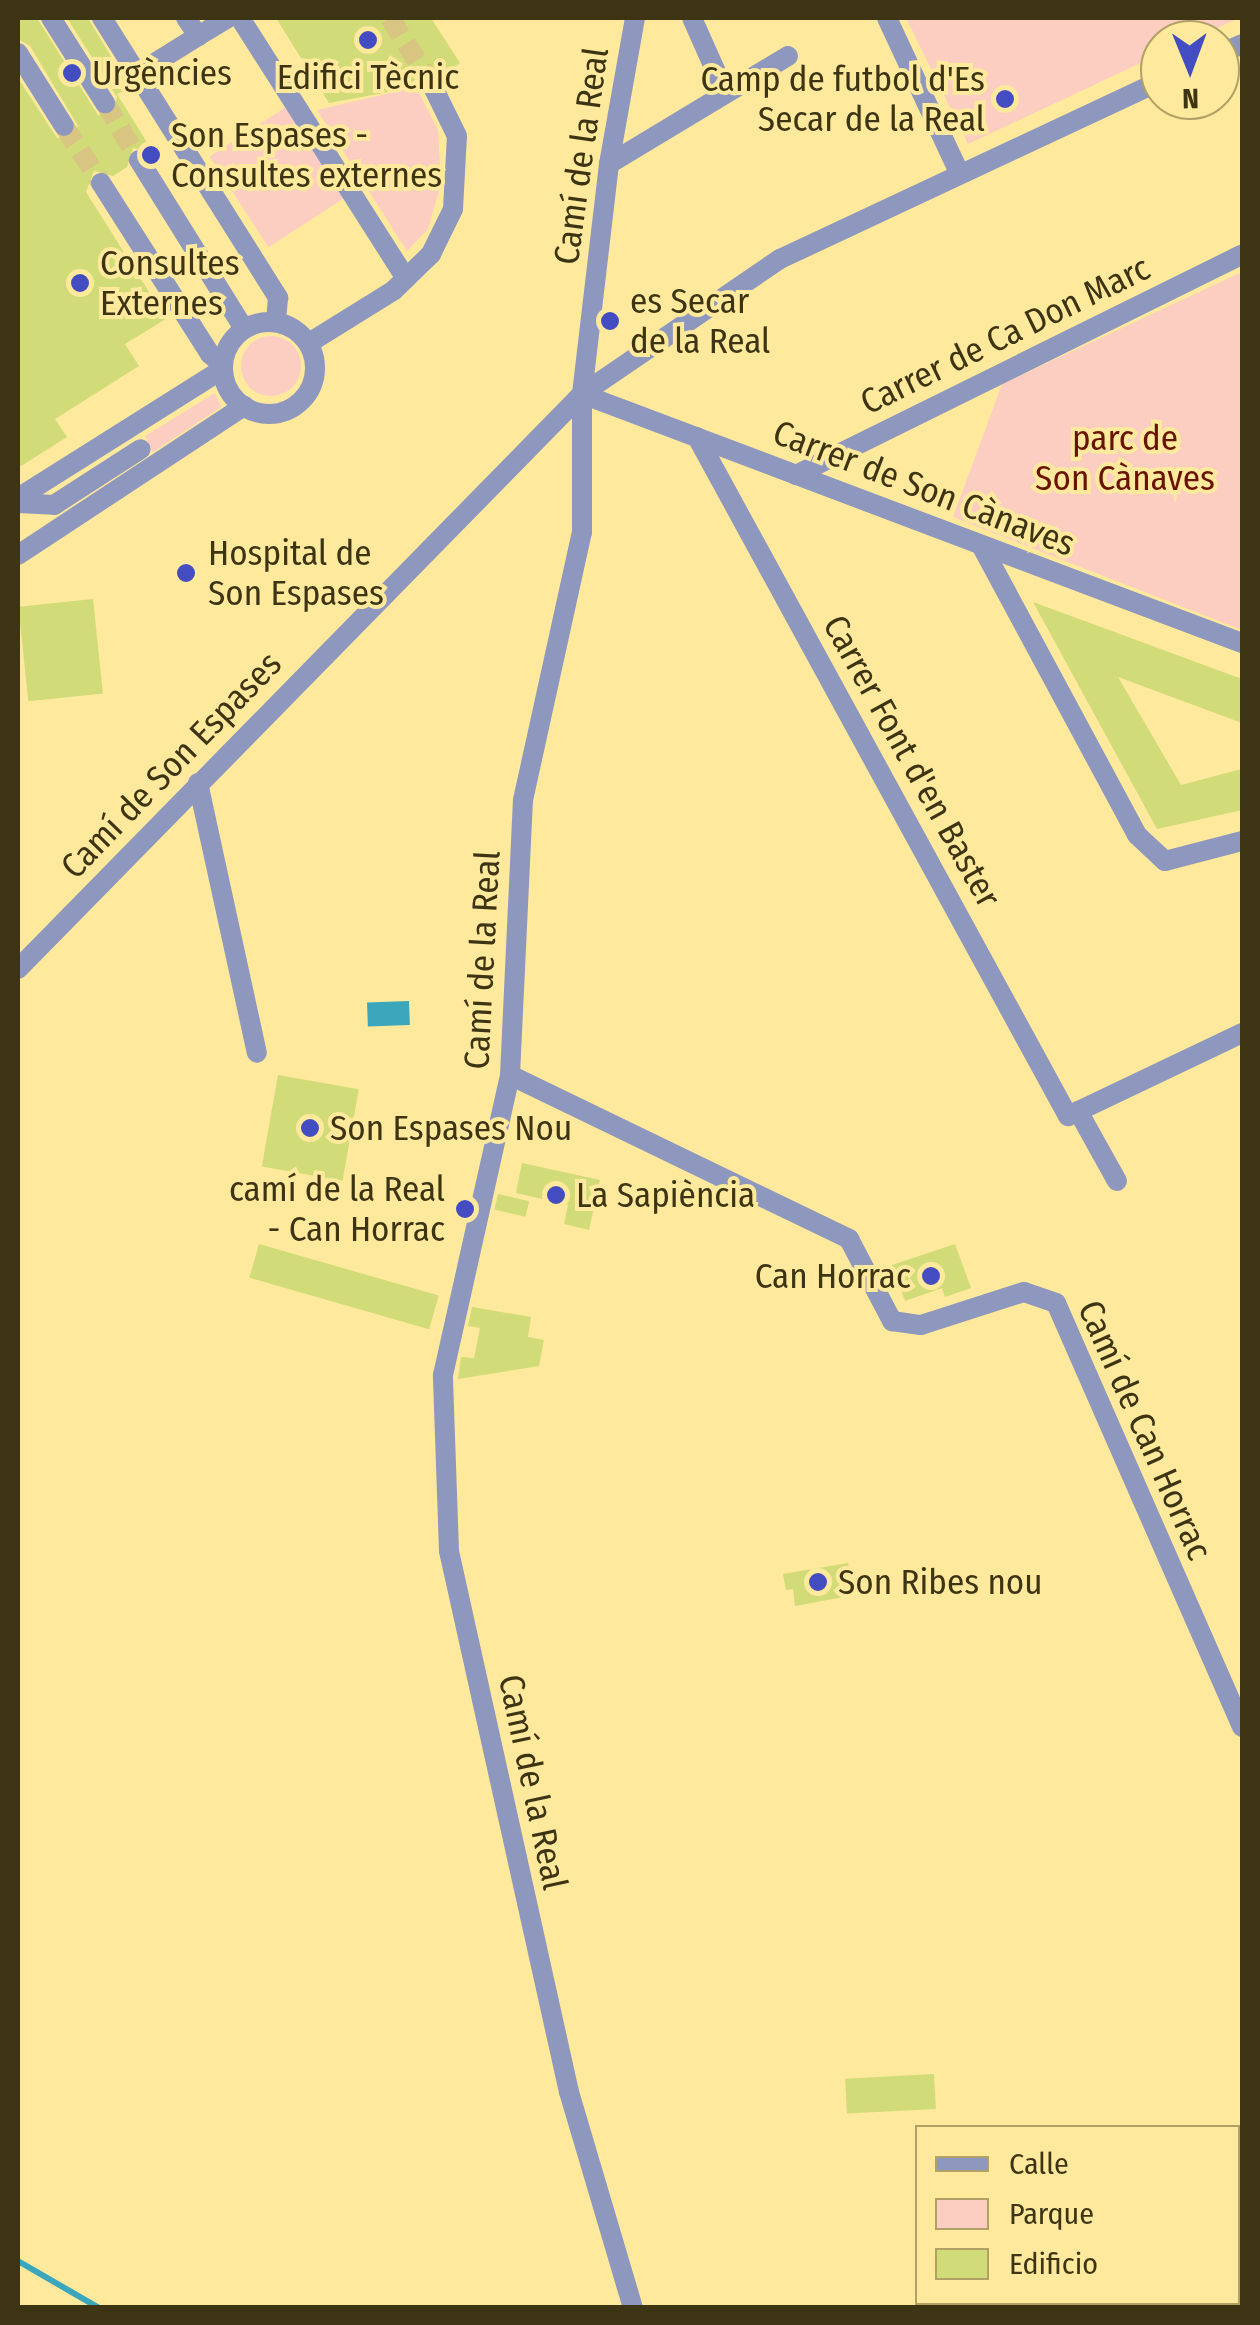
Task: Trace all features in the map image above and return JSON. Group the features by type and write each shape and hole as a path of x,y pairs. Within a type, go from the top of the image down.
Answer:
{"street":[{"path":"52,18 105,102"},
{"path":"102,18 278,298 276,322"},
{"path":"186,18 198,36"},
{"path":"137,74 228,18"},
{"path":"240,18 406,278"},
{"name":"Camí de la Real","path":"633,2308 568,2092 449,1550 443,1375 510,1075 523,800 582,532 582,394 609,164 635,18"},
{"path":"692,18 724,90"},
{"path":"887,18 958,170"},
{"path":"18,53 64,126"},
{"path":"609,164 724,90 788,56"},
{"path":"309,343 406,278 431,254 453,209 457,136 432,83"},
{"name":"Camí de Son Espases","path":"18,970 582,394 780,259 958,170 1140,90"},
{"path":"140,160 244,329"},
{"path":"18,500 223,367 244,329 276,322 309,343 315,374 302,401 274,414 244,406 223,367 210,354 101,183"},
{"name":"Carrer de Ca Don Marc","path":"796,475 1242,255"},
{"name":"Carrer de Son Cànaves","path":"582,394 1242,643"},
{"path":"18,554 244,406"},
{"name":"Carrer Font d'en Baster","path":"698,437 1073,1114 1117,1181"},
{"path":"18,500 54,504 141,449"},
{"path":"981,544 1137,835 1165,861 1242,842"},
{"path":"198,783 257,1053"},
{"path":"1073,1114 1242,1033"},
{"name":"Camí de Can Horrac","path":"510,1075 848,1238 892,1321 921,1324 1024,1292 1056,1303 1236,1702 1242,1727"}],"green space":[{"name":"Camp de futbol d'Es Secar de la Real","path":"906,18 1239,18 1140,20 1140,63 968,144"},
{"path":"416,87 438,130 441,184 428,229 407,251 317,110"},
{"path":"286,107 345,198 269,247 210,157"},
{"name":"parc de Son Cànaves","path":"1242,272 1242,630 953,517 1002,384"},
{"path":"271,336 293,344 301,366 293,388 271,396 249,388 241,366 249,344"},
{"path":"215,393 221,407 153,452 145,436"}],"water":[{"path":"409,1001 410,1025 368,1026 367,1002"}],"building":[{"name":"Consultes Externes","path":"18,18 37,18 98,115 113,114 117,97 67,18 88,18 130,88 117,94 153,152 133,148 127,167 113,176 94,171 86,192 166,319 125,344 139,366 55,419 67,437 18,468 18,78 57,138 70,138 78,126 30,46 18,39"},
{"name":"Edifici Tècnic","path":"276,18 431,18 460,63 443,77 424,71 416,87 329,103"},
{"path":"93,599 103,693 28,701 18,607"},
{"path":"1033,602 1242,679 1242,723 1118,677 1181,785 1242,769 1242,810 1157,829"},
{"name":"Son Espases Nou","path":"278,1075 359,1089 343,1181 262,1167"},
{"name":"La Sapiència","path":"522,1163 600,1180 589,1230 564,1224 568,1205 516,1193"},
{"path":"498,1194 529,1201 526,1217 494,1210"},
{"path":"259,1244 439,1296 429,1329 249,1278"},
{"name":"Can Horrac","path":"955,1244 971,1288 945,1297 942,1288 905,1301 892,1265"},
{"path":"472,1307 531,1317 528,1337 544,1340 539,1366 458,1379 461,1357 474,1358 480,1328 468,1326"},
{"name":"Son Ribes nou","path":"848,1563 854,1595 795,1606 793,1589 786,1590 783,1574"},
{"path":"934,2074 936,2109 847,2114 845,2079"}],"waterway":[{"path":"18,2261 99,2308"}],"tunnel":[{"path":"390,18 431,83"},
{"path":"105,103 139,160"},
{"path":"64,126 101,183"}],"place":[{"name":"Edifici Tècnic","path":"368,40"},
{"name":"Urgències","path":"72,73"},
{"name":"Camp de futbol d'Es Secar de la Real","path":"1005,99"},
{"name":"Son Espases - Consultes externes","path":"151,155"},
{"name":"Consultes Externes","path":"80,283"},
{"name":"es Secar de la Real","path":"610,321"},
{"name":"Hospital de Son Espases","path":"186,573"},
{"name":"Son Espases Nou","path":"310,1128"},
{"name":"La Sapiència","path":"556,1195"},
{"name":"camí de la Real - Can Horrac","path":"465,1209"},
{"name":"Can Horrac","path":"931,1276"},
{"name":"Son Ribes nou","path":"818,1582"}]}
